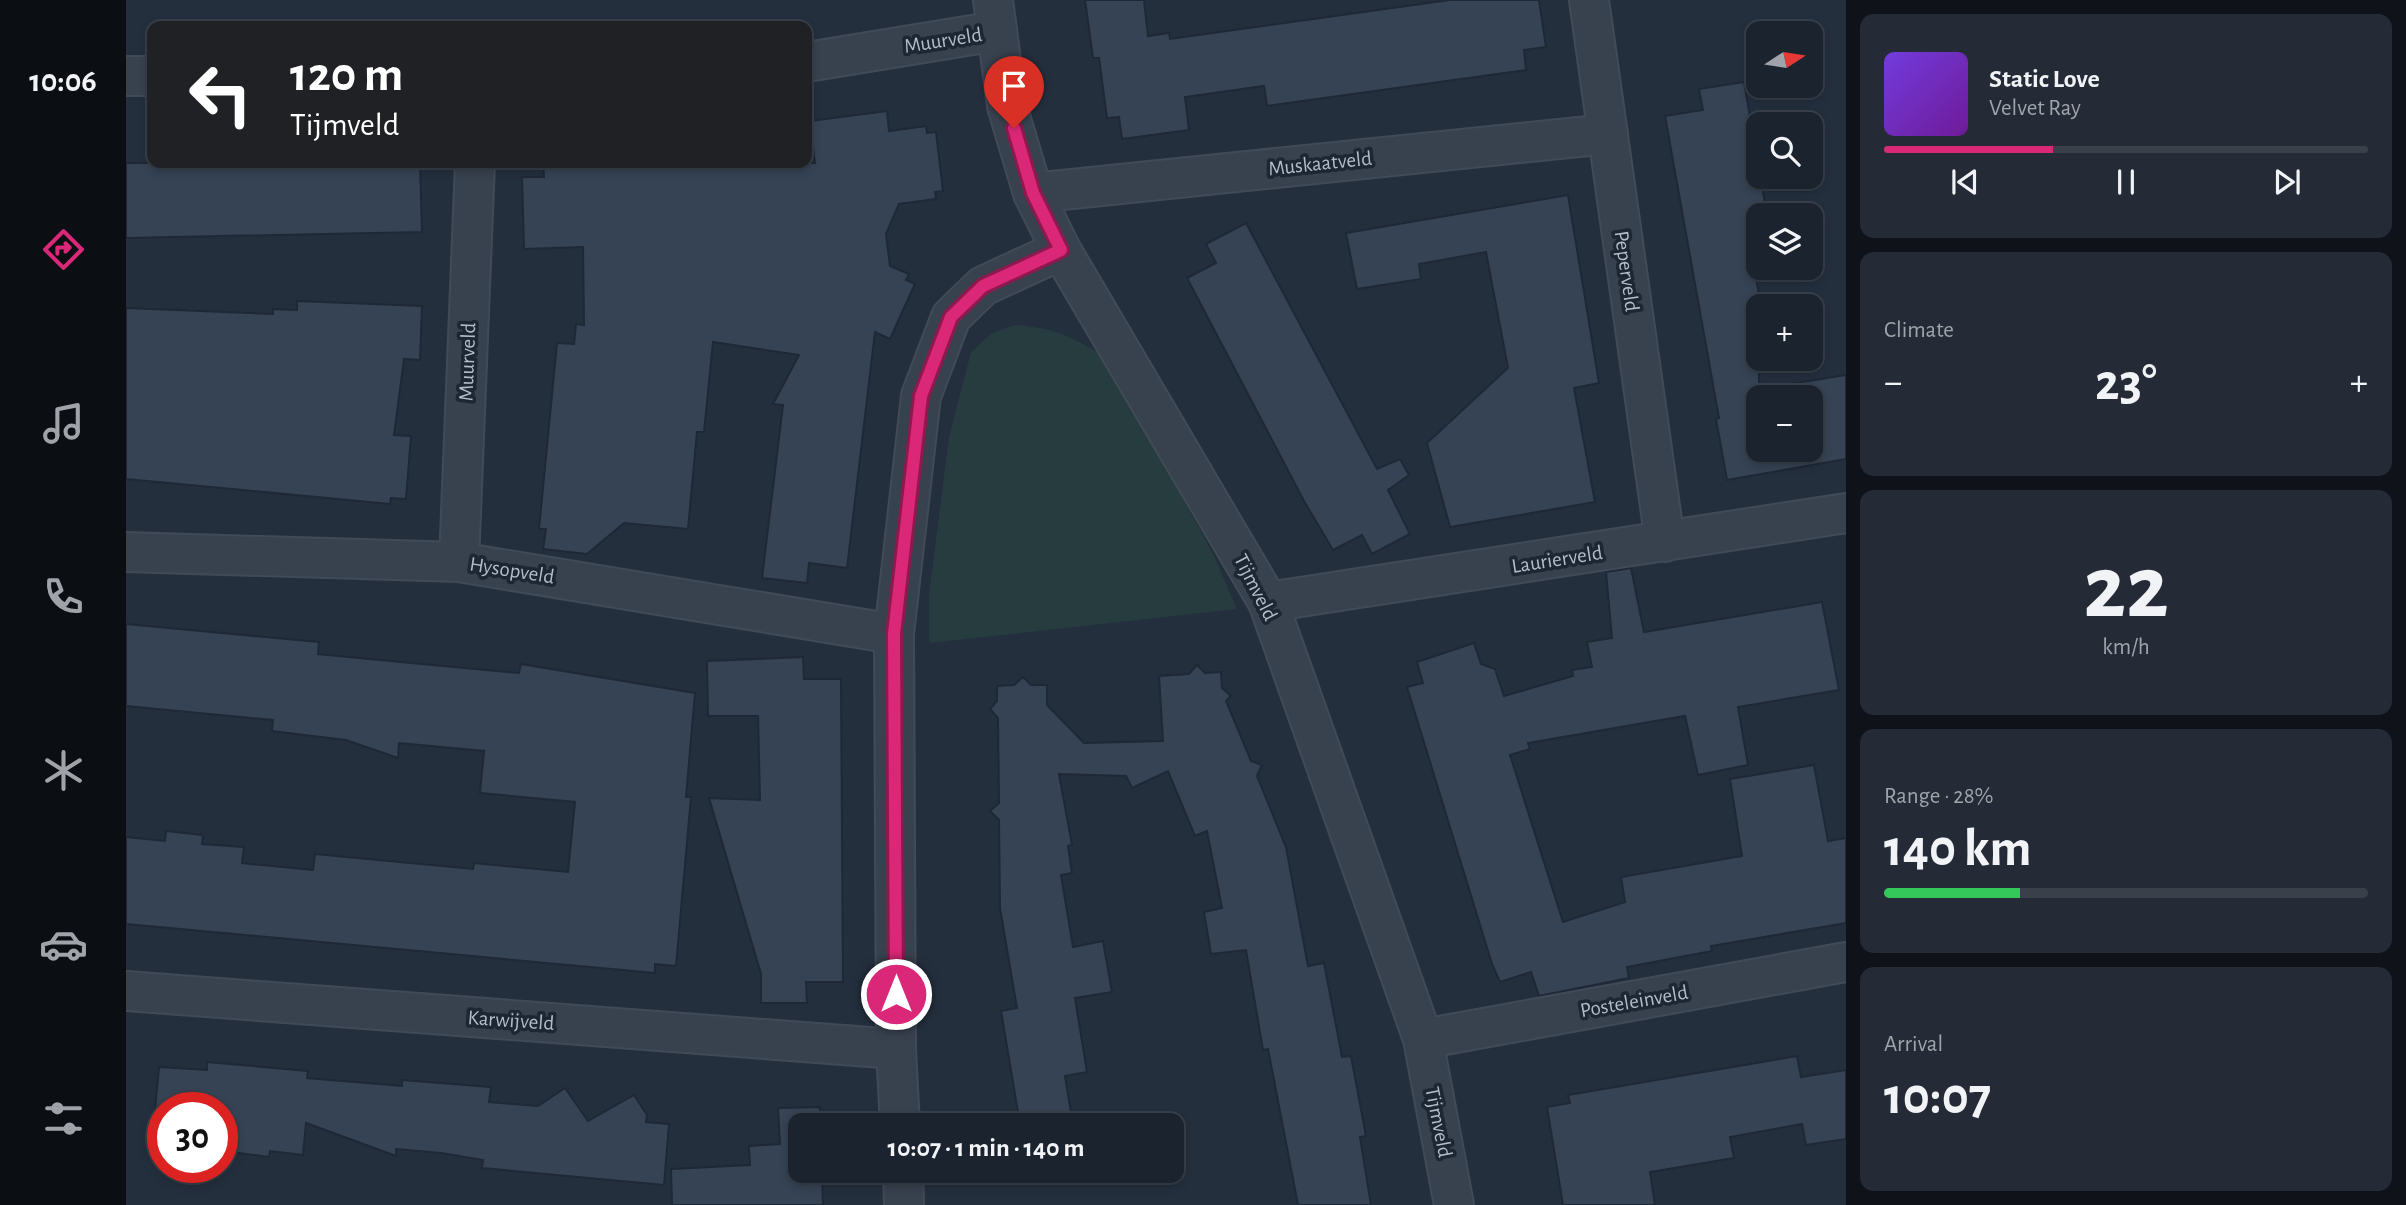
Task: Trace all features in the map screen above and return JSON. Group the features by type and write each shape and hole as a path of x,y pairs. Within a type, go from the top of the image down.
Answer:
{"street":[{"name":"Peperveld","path":"1589,0 1665,542"},
{"name":"Muurveld","path":"812,61 995,15"},
{"name":"Tijmveld","path":"995,15 1007,106 1033,193 1061,250 1268,602 1423,1039 1454,1205"},
{"path":"126,76 147,76"},
{"name":"Muskaatveld","path":"1033,193 1608,134"},
{"name":"Muurveld","path":"458,562 475,168"},
{"path":"899,1113 896,1049 894,634 921,396 951,317 983,286 1061,250"},
{"name":"Laurierveld","path":"1268,602 1846,513"},
{"name":"Hysopveld","path":"126,552 458,562 894,634"},
{"name":"Posteleinveld","path":"1423,1039 1846,962"},
{"name":"Karwijveld","path":"126,991 896,1049"},
{"path":"903,1183 904,1205"}],"green space":[{"path":"1015,325 1041,328 1064,335 1107,359 1213,554 1237,609 929,643 929,595 949,437 971,352 991,334"}],"building":[{"path":"1085,0 1144,0 1148,36 1169,33 1170,39 1450,0 1539,0 1546,47 1524,50 1526,70 1267,106 1264,86 1185,97 1189,130 1122,139 1119,117 1107,118 1099,58 1093,58"},
{"path":"1744,82 1749,112 1746,112 1746,189 1763,189 1765,203 1746,203 1746,280 1756,280 1759,294 1746,294 1746,371 1759,371 1759,385 1746,385 1746,462 1823,462 1823,385 1784,385 1846,375 1846,459 1727,480 1716,419 1719,418 1665,116 1703,110 1699,89"},
{"path":"887,111 889,131 926,126 927,133 936,132 943,191 935,192 936,199 899,204 886,234 890,266 909,274 906,280 915,284 890,339 875,332 847,568 809,563 807,583 762,578 783,405 773,404 799,355 713,342 704,432 697,432 688,529 624,523 587,554 543,549 546,529 539,529 557,343 574,344 576,324 584,325 583,247 524,249 522,177 544,177 543,168 812,168 812,163 815,163 812,121"},
{"path":"126,163 147,163 147,168 420,168 422,232 126,238"},
{"path":"1568,195 1599,383 1574,388 1595,502 1450,527 1427,443 1508,368 1486,252 1419,264 1421,279 1357,289 1346,233"},
{"path":"1246,223 1377,469 1400,459 1409,475 1388,490 1410,534 1372,554 1362,535 1333,550 1304,501 1187,278 1216,263 1206,244"},
{"path":"297,301 422,306 420,360 404,359 394,435 411,436 406,499 391,498 390,504 126,479 126,308 273,314 273,309 297,310"},
{"path":"1631,568 1644,632 1822,602 1839,690 1738,707 1748,765 1698,775 1685,716 1528,743 1530,749 1510,755 1563,922 1625,902 1621,877 1742,856 1730,779 1814,765 1828,841 1846,838 1846,923 1711,946 1712,951 1627,967 1629,978 1539,996 1531,972 1500,982 1492,964 1407,687 1423,683 1417,662 1474,643 1481,664 1495,669 1504,696 1573,676 1572,670 1592,667 1587,642 1612,638 1606,572"},
{"path":"126,624 319,642 318,654 519,673 521,664 695,693 686,797 691,797 676,966 655,964 655,973 126,924 126,837 165,841 166,831 203,835 202,844 244,847 242,863 313,870 315,854 473,869 474,863 568,872 575,802 480,793 484,751 399,743 398,758 346,740 272,731 273,720 126,706"},
{"path":"803,657 804,679 841,679 843,982 806,982 807,1003 761,1003 761,974 709,798 760,800 758,716 708,716 707,661"},
{"path":"1197,665 1205,673 1221,672 1222,688 1231,696 1226,701 1251,761 1262,765 1257,776 1286,847 1308,966 1324,963 1342,1057 1351,1056 1366,1136 1360,1137 1371,1205 1298,1205 1268,1049 1263,1050 1246,950 1211,954 1204,912 1222,908 1207,831 1195,836 1168,771 1132,788 1126,776 1059,774 1072,845 1068,846 1072,873 1061,875 1073,947 1103,941 1112,992 1075,998 1087,1072 1065,1076 1071,1113 1018,1113 1001,1011 1017,1008 1000,908 999,820 990,811 999,803 998,718 990,709 997,701 997,686 1014,685 1023,677 1031,685 1047,685 1047,705 1084,743 1163,741 1159,676 1189,674"},
{"path":"1797,1056 1801,1077 1846,1070 1846,1139 1806,1145 1802,1124 1730,1137 1734,1158 1650,1172 1655,1205 1563,1205 1547,1107 1570,1103 1568,1095"},
{"path":"207,1062 308,1071 307,1078 402,1086 402,1080 491,1087 489,1102 538,1106 565,1088 588,1121 634,1095 647,1115 646,1122 669,1124 664,1185 482,1168 483,1160 441,1153 396,1149 396,1156 306,1123 303,1155 270,1151 269,1157 238,1153 238,1092 157,1092 159,1067 207,1070"},
{"path":"820,1107 820,1113 788,1113 788,1183 822,1183 823,1205 672,1205 671,1169 750,1165 749,1146 780,1144 778,1108"}],"route":[{"path":"896,994 894,634 921,396 951,317 983,286 1061,250 1033,193 1014,128"}]}
